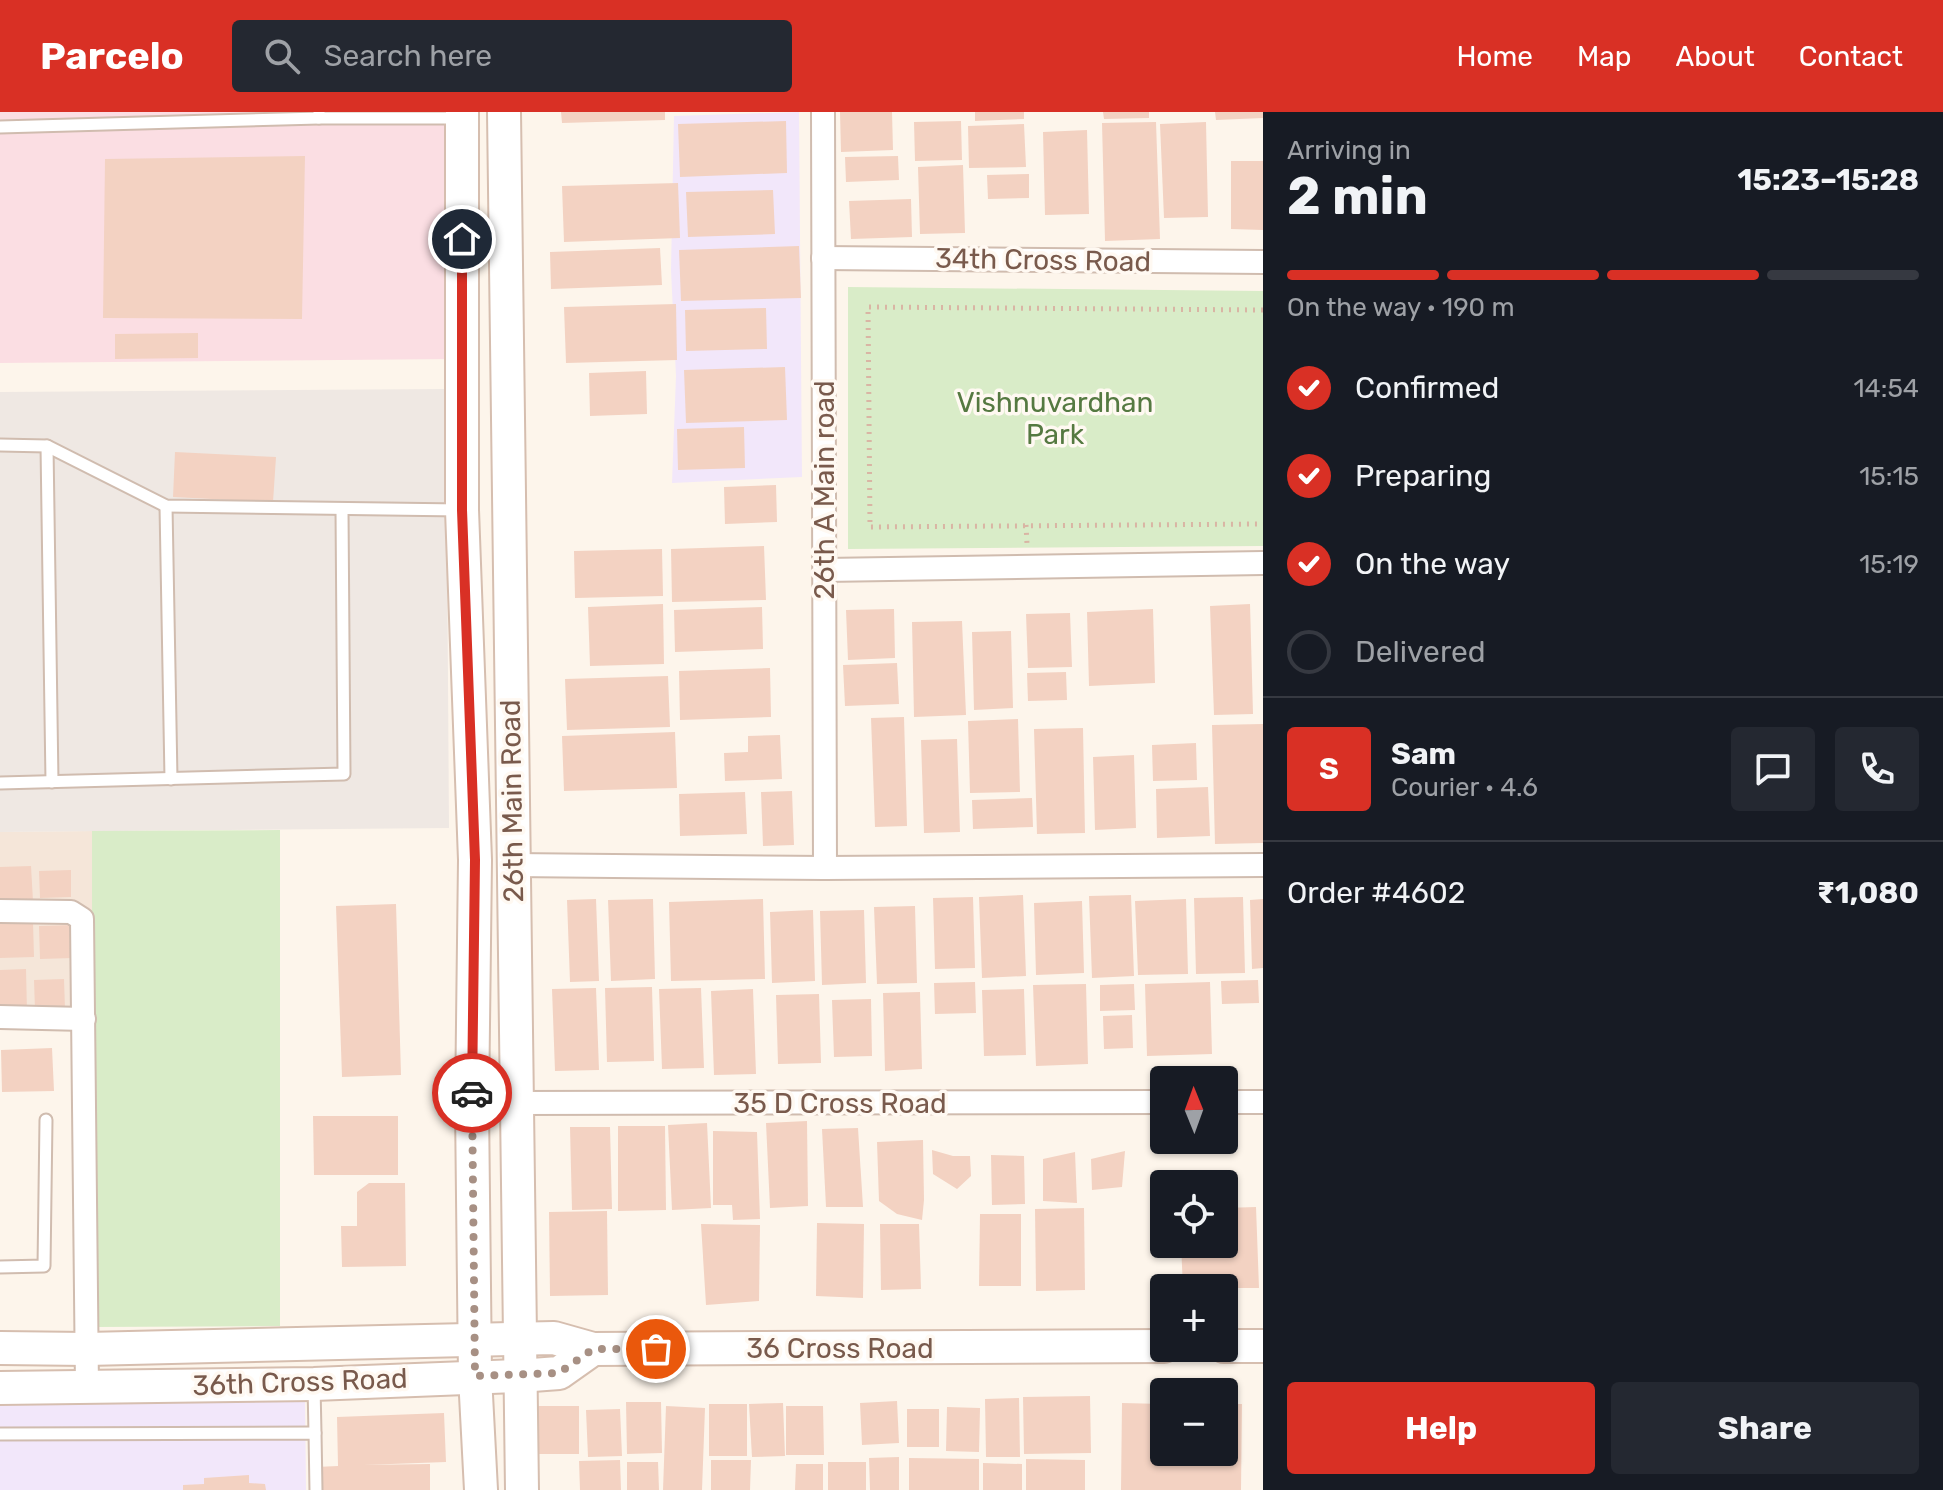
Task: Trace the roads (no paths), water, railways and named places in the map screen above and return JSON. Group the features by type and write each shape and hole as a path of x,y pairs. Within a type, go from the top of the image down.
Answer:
{"street":[{"name":"26th Main Road","path":"504,112 522,1490"},
{"name":"26th A Main road","path":"823,112 825,868"},
{"name":"26th Main Road","path":"462,115 462,510 475,860 472,1106 477,1339 475,1376 481,1490"},
{"name":"34th Cross Road","path":"823,258 1263,262"},
{"path":"825,570 1263,563"},
{"path":"513,865 825,868 1263,865"},
{"path":"0,911 71,912 82,919 87,1387"},
{"path":"0,1017 84,1019"},
{"name":"35 D Cross Road","path":"515,1103 1150,1102"},
{"path":"1238,1102 1263,1102"},
{"name":"36th Cross Road","path":"0,1348 87,1349 518,1338"},
{"name":"36 Cross Road","path":"518,1338 554,1338 593,1349 1150,1346"},
{"path":"1238,1346 1263,1346"},
{"name":"36th Cross Road","path":"0,1388 314,1384 519,1376 559,1373 593,1349"}],"lane":[{"path":"0,127 319,115 462,115"},
{"path":"0,445 47,446 166,506 462,510"},
{"path":"47,446 52,782"},
{"path":"166,506 171,779"},
{"path":"0,783 344,774 342,510"},
{"path":"0,1267 44,1266 46,1120"},
{"path":"314,1384 316,1490"},
{"path":"0,1434 315,1433"}],"park label":[{"name":"Vishnuvardhan Park","path":"1055,418"}]}
